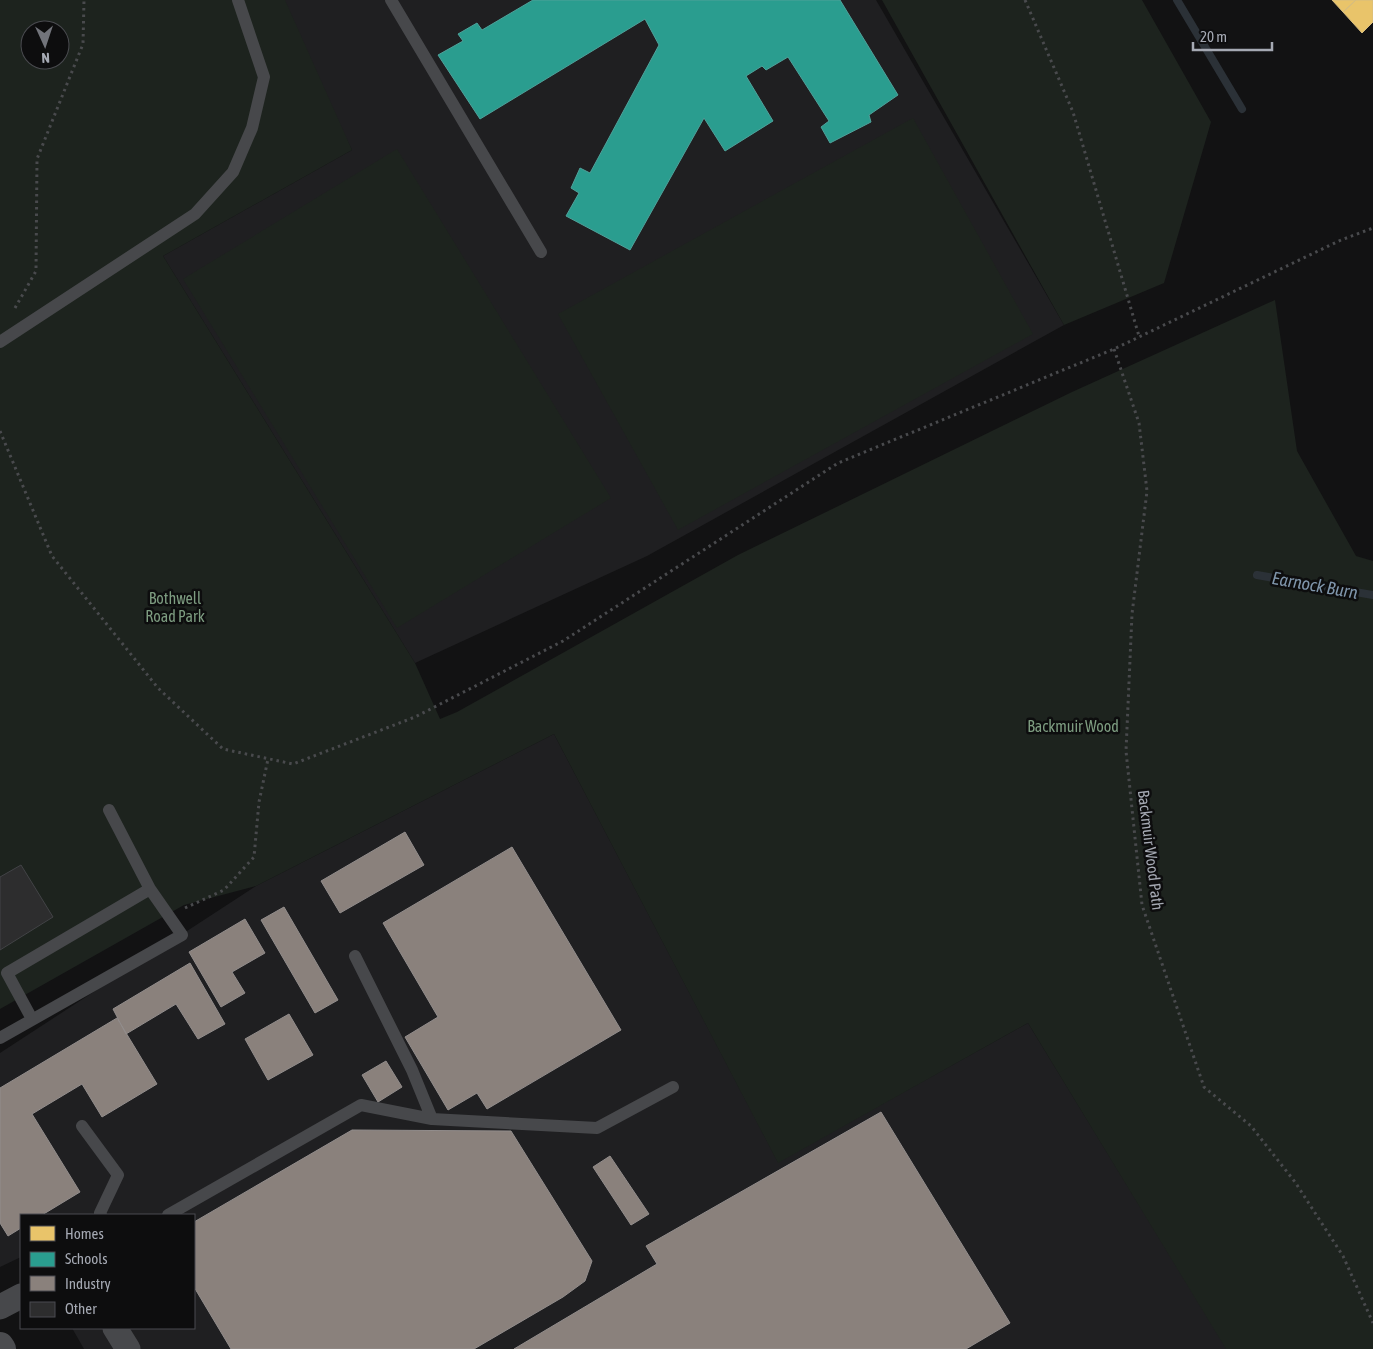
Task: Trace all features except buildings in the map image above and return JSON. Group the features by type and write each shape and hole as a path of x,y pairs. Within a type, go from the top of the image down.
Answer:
{"street":[{"path":"0,1307 20,1297"},
{"path":"116,1329 128,1349"}],"lane":[{"path":"0,342 195,214 232,172 252,128 264,77 238,0"},
{"path":"391,0 541,252"},
{"path":"0,1038 182,934 150,889 109,810"},
{"path":"32,1019 7,973 150,889"},
{"path":"355,956 412,1070 432,1119"},
{"path":"170,1214 361,1105 432,1119 598,1128 673,1086"},
{"path":"82,1126 118,1175 101,1214"}],"path":[{"path":"13,311 36,271 37,159 83,44 84,0"},
{"path":"1025,0 1073,112 1139,336"},
{"path":"0,431 52,556 158,688 223,749 293,764 415,717 563,641 838,464 1114,349 1341,240 1373,228"},
{"name":"Backmuir Wood Path","path":"1114,349 1139,423 1147,491 1132,614 1126,751 1142,905 1204,1087 1251,1126 1295,1182 1343,1256 1373,1323"},
{"path":"168,915 224,890 254,857 259,802 268,759"}],"shaded area":[{"path":"275,0 876,0 1064,325 647,556 415,663 163,256 352,150"},
{"path":"554,734 778,1162 1028,1023 1227,1349 84,1349 73,1329 195,1329 195,1214 20,1214 20,1257 0,1267 0,1053 256,886"}],"green space":[{"name":"Backmuir Wood","path":"0,0 285,0 352,150 163,256 415,663 440,719 457,712 738,555 1072,392 1275,300 1297,451 1356,556 1373,561 1373,1349 1226,1349 1028,1023 778,1163 554,734 256,886 184,905 0,1009"},
{"path":"882,0 1142,0 1211,122 1164,283 1064,325"},
{"path":"913,118 1033,334 678,530 558,314"},
{"path":"397,149 611,498 397,628 183,279"}],"waterway":[{"path":"1177,0 1242,109"},
{"name":"Earnock Burn","path":"1257,575 1373,595"}],"park label":[{"name":"Bothwell Road Park","path":"175,607"}]}
